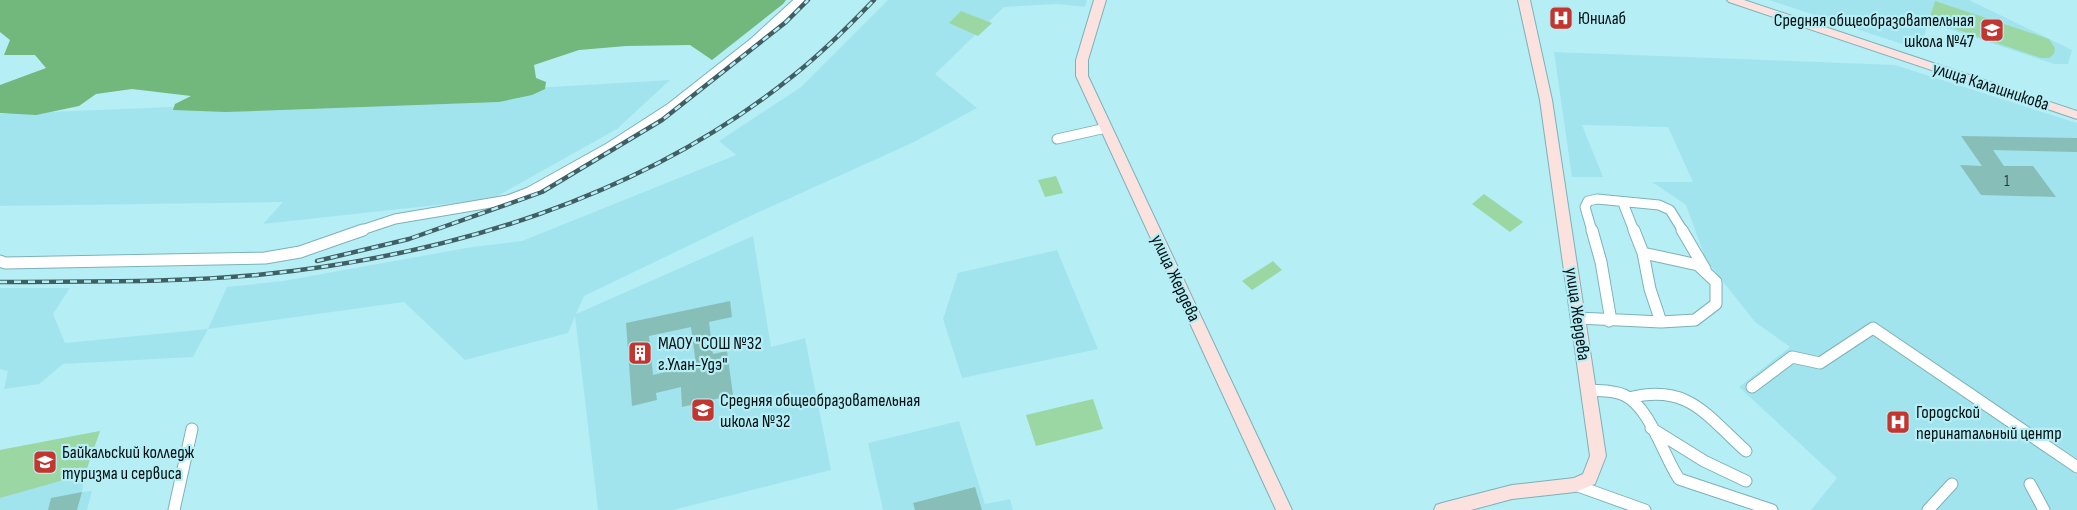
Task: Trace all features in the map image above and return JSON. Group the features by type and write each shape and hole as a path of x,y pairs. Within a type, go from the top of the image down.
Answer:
{"main road":[{"name":"улица Жердева","path":"1100,0 1082,60 1082,76 1284,510"},
{"name":"улица Жердева","path":"1524,0 1546,100 1598,456 1589,478 1575,485"},
{"name":"улица Калашникова","path":"1733,0 2077,115"},
{"path":"1442,510 1512,492 1575,485"}],"street":[{"path":"0,261 5,263 265,258 300,252 394,219 508,200 544,184 608,148 670,108 754,42 800,0"},
{"path":"1057,140 1106,128"},
{"path":"1609,321 1610,315 1601,262 1585,207 1588,201 1597,198 1623,203 1659,205 1670,210 1707,272"},
{"path":"1623,203 1643,253 1650,289 1662,322"},
{"path":"1578,318 1609,321 1662,322 1695,320 1716,304 1716,282 1698,264 1643,253"},
{"path":"1752,387 1792,357 1820,363 1874,328 2077,467"},
{"path":"1589,390 1624,395 1636,402 1670,469 1679,479 1772,510"},
{"path":"1629,398 1645,393 1676,395 1701,411 1746,451"},
{"path":"1650,427 1704,461 1746,481"},
{"path":"174,510 192,430"},
{"path":"1928,510 1952,484"},
{"path":"2030,484 2044,510"},
{"path":"1575,485 1644,510"}],"shaded area":[{"path":"888,0 1087,0 1085,7 1057,4 1004,7 935,74 977,108 912,143 746,218 584,296 576,314 753,236 771,347 805,338 831,470 673,510 598,510 575,316 568,333 465,360 404,302 208,329 227,287 283,281 472,247 522,241 736,155 719,141 801,87"},
{"name":"Средняя общеобразовательная школа №47","path":"1769,0 1969,0 2072,50 2068,64 2054,64 1928,22 1924,38 1908,46"},
{"path":"1554,52 1895,65 2077,123 2077,510 1811,510 1837,478 1739,387 1790,347 1755,322 1706,260 1686,205 1652,182 1693,182 1668,127 1582,125 1603,177 1572,177"},
{"path":"670,80 617,129 492,199 263,224 283,202 0,206 0,114 315,101"},
{"name":"Средняя общеобразовательная школа №32","path":"1057,250 1098,349 962,378 943,319 958,273"},
{"path":"0,288 70,288 53,314 65,343 208,329 193,357 63,364 39,384 4,389 8,371 0,369"},
{"path":"959,421 985,504 1010,499 1013,510 883,510 868,443"},
{"name":"Байкальский колледж туризма и сервиса","path":"100,431 85,474 82,492 92,491 87,510 0,510 0,450"}],"green space":[{"path":"0,0 786,0 712,60 690,45 626,46 579,50 534,65 536,78 546,82 545,89 532,95 499,102 226,112 173,110 175,104 191,96 132,89 96,94 79,106 36,115 0,113 0,85 46,68 35,55 4,55 10,40 0,32"},
{"path":"1935,1 2049,39 2055,48 2054,54 2049,58 2041,58 1929,20"},
{"path":"961,11 992,23 978,36 949,23"},
{"path":"1056,176 1063,193 1045,197 1038,180"},
{"path":"1484,194 1523,222 1510,232 1472,204"},
{"path":"1273,261 1282,270 1252,290 1242,281"},
{"path":"1093,399 1103,429 1036,446 1026,415"},
{"name":"Байкальский колледж туризма и сервиса","path":"100,431 85,474 0,498 0,450"}],"building":[{"path":"1961,136 2077,138 2077,152 1993,150 2004,166 2033,166 2056,197 1981,195 1960,165 1982,166"},
{"name":"МАОУ \"СОШ №32 г.Улан-Удэ\"","path":"730,301 732,317 709,322 713,354 727,351 733,395 682,407 681,387 656,393 657,400 632,406 626,323","holes":["691,327 696,365 653,375 649,336"]},
{"path":"975,487 982,510 915,510 913,503"},
{"name":"Байкальский колледж туризма и сервиса","path":"82,492 77,510 48,510 51,498"}],"railway":[{"path":"317,261 409,239 542,192 662,120 786,22 808,0"},
{"path":"0,282 225,278 329,266 400,253 471,236 540,214 608,187 673,155 735,118 805,66 836,39 874,0"}],"place":[{"name":"Юнилаб","path":"1561,18"},
{"name":"Средняя общеобразовательная школа №47","path":"1992,30"},
{"name":"МАОУ \"СОШ №32 г.Улан-Удэ\"","path":"640,353"},
{"name":"Средняя общеобразовательная школа №32","path":"703,410"},
{"name":"Городской перинатальный центр","path":"1898,422"},
{"name":"Байкальский колледж туризма и сервиса","path":"45,462"}]}
